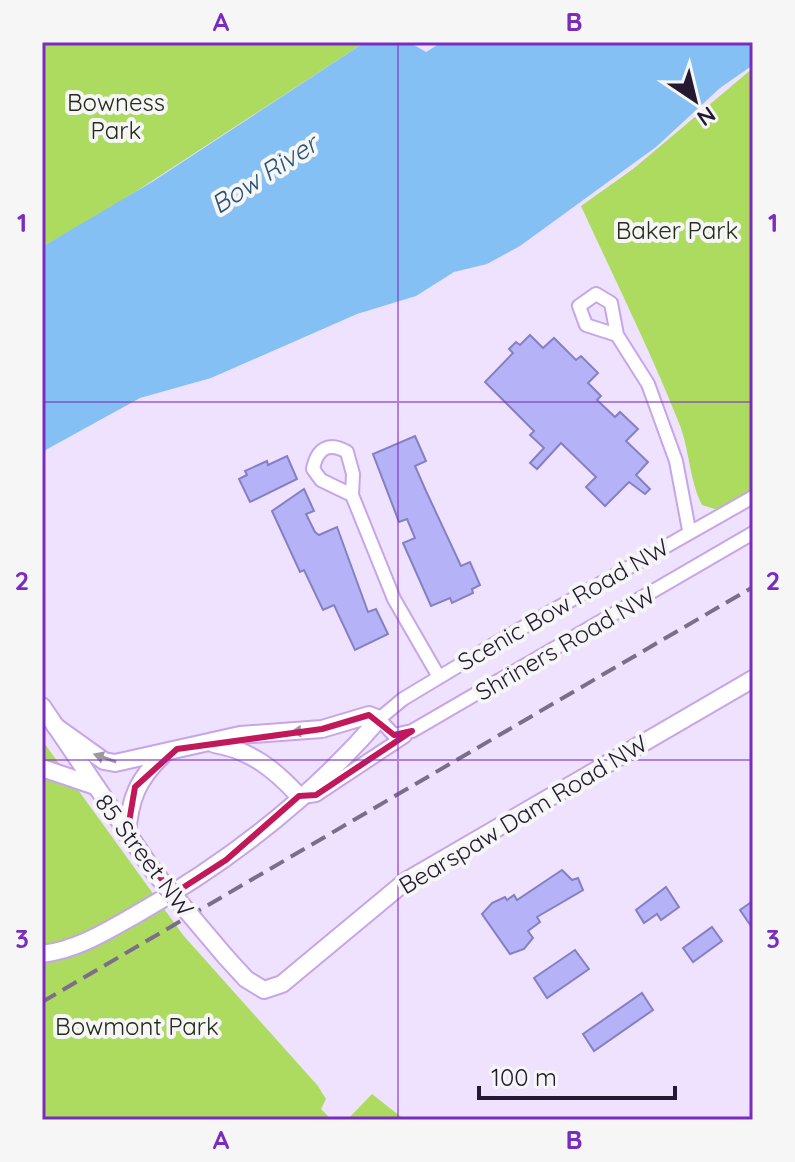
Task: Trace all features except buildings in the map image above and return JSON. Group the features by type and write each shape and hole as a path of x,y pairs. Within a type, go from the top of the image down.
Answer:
{"street":[{"path":"617,335 648,384 676,461 689,530"},
{"path":"352,495 394,599 439,677"},
{"name":"Scenic Bow Road NW","path":"379,719 403,699 439,677 689,530 753,497"},
{"name":"Shriners Road NW","path":"299,796 316,795 412,731 753,533"},
{"name":"Bearspaw Dam Road NW","path":"264,990 296,974 406,881 753,679"},
{"name":"85 Street NW","path":"42,706 92,785 154,872 246,979 264,990"},
{"path":"55,726 104,761 134,761 240,735 322,729 369,715 379,719 394,735 412,731"},
{"path":"42,954 88,941 193,882 237,850 299,796 379,719"},
{"path":"207,743 232,747 255,757 275,770 299,796"},
{"path":"127,834 135,787 164,754"},
{"path":"42,768 92,785"}],"highlighted area":[{"path":"369,715 394,735 412,731 316,795 299,796 226,860 173,894 127,834 135,787 177,749 322,729"}],"green space":[{"name":"Bowness Park","path":"42,42 365,42 109,209 42,247"},
{"name":"Baker Park","path":"753,68 753,491 718,510 702,505 679,423 581,206 633,169"},
{"name":"Bowmont Park","path":"42,740 183,935 318,1086 326,1099 321,1109 332,1120 42,1120"},
{"path":"372,1094 405,1120 347,1120"}],"water":[{"name":"Bow River","path":"365,42 409,42 426,52 442,42 753,42 753,65 720,88 656,147 520,246 487,264 454,272 416,296 357,314 211,378 140,398 42,452 42,247 152,182"}],"railway":[{"path":"42,1002 753,587"}]}
